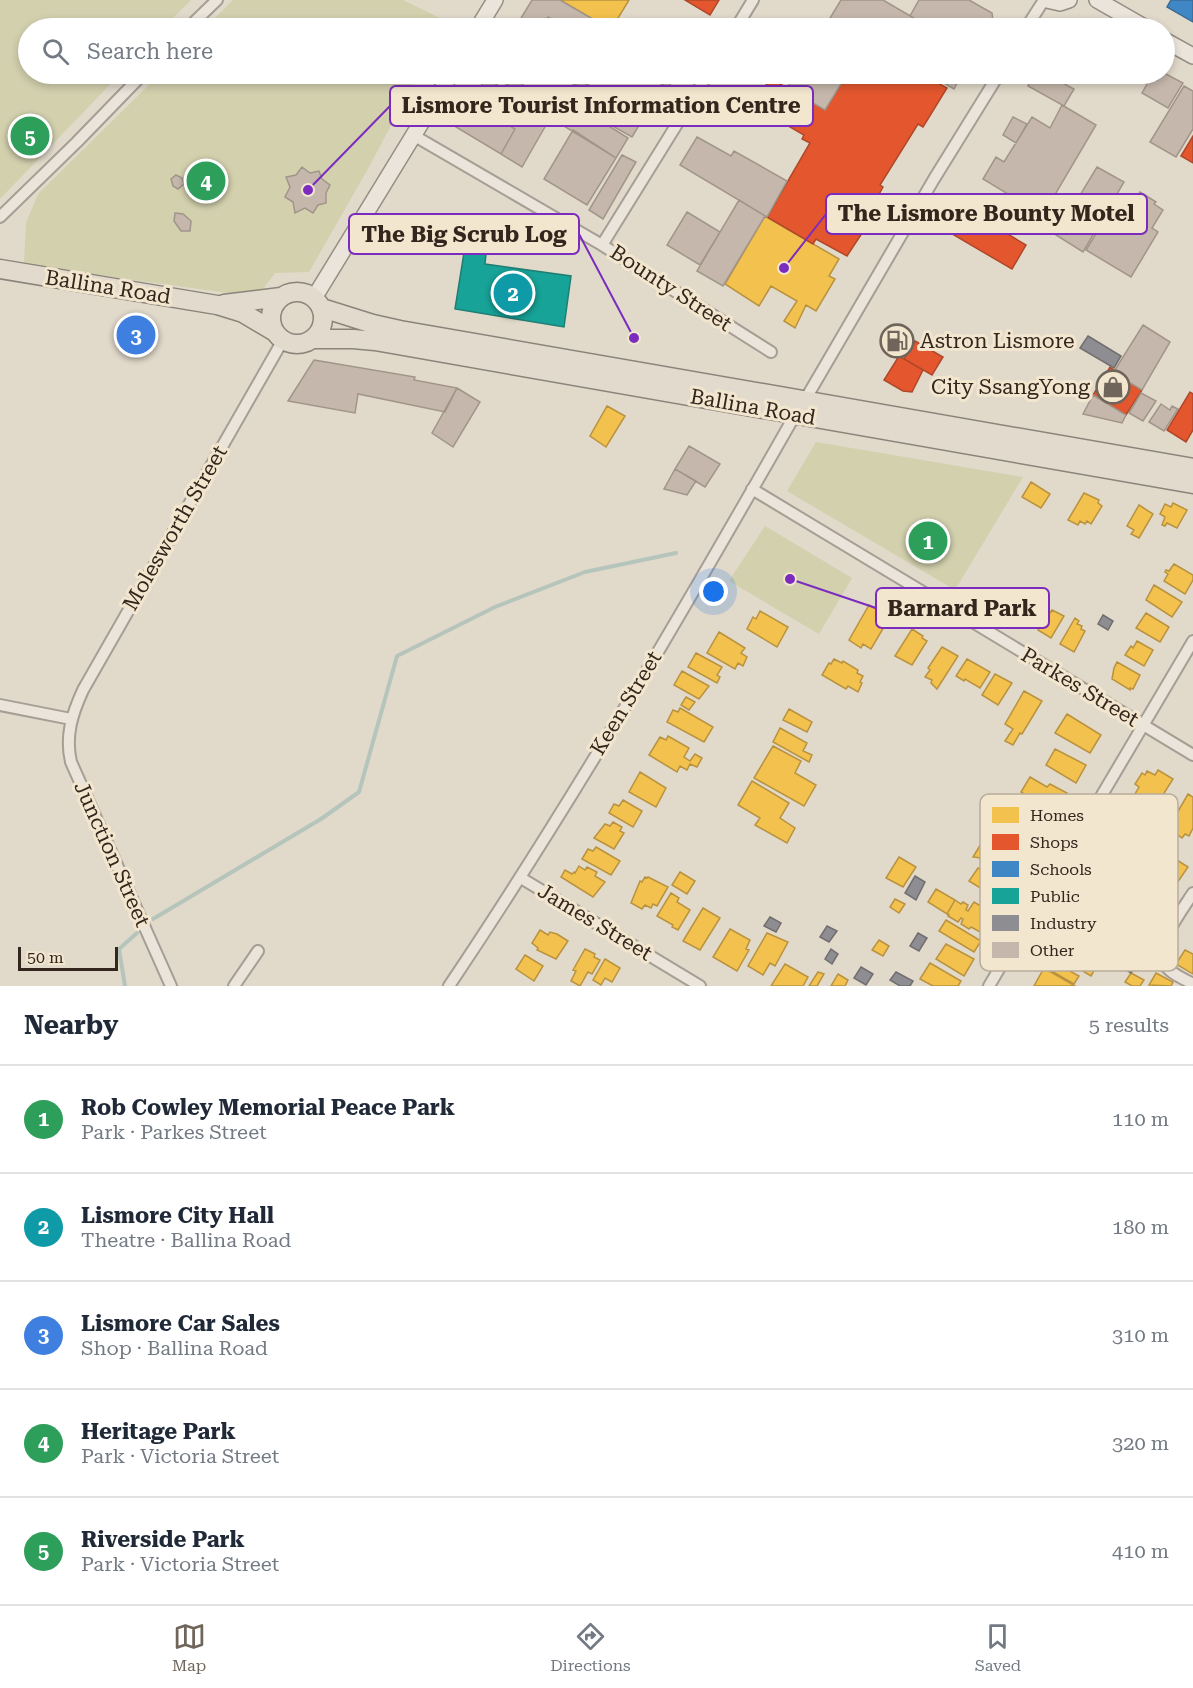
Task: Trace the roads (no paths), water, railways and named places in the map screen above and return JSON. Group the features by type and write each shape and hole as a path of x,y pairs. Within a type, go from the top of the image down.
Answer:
{"main road":[{"name":"Ballina Road","path":"0,269 217,305 243,313 279,336"},
{"path":"294,291 302,292 318,303 323,322 313,339 298,344 279,336 271,317 276,302 281,297 294,291"},
{"name":"Ballina Road","path":"217,305 281,297"},
{"name":"Ballina Road","path":"318,303 373,324 400,330 1193,484"},
{"name":"Ballina Road","path":"313,339 375,341 1193,468"}],"street":[{"path":"198,18 217,0"},
{"path":"484,18 495,0"},
{"path":"742,18 753,0"},
{"path":"1033,18 1045,0 1060,3 1070,0"},
{"path":"1097,0 1128,18"},
{"path":"1175,46 1193,56"},
{"path":"0,218 133,84"},
{"path":"318,303 413,135 445,84"},
{"path":"602,244 702,84"},
{"name":"Keen Street","path":"449,986 521,878 934,179 993,84"},
{"name":"Bounty Street","path":"413,135 602,244 771,352"},
{"name":"Molesworth Street","path":"71,719 83,690 279,336"},
{"name":"Parkes Street","path":"752,489 1193,755"},
{"path":"1102,794 1193,641"},
{"path":"0,705 71,719"},
{"name":"Junction Street","path":"71,719 68,742 71,762 171,986"},
{"name":"James Street","path":"521,878 700,986"},
{"path":"1178,918 1193,892"},
{"path":"234,986 258,951"},
{"path":"989,986 998,971"},
{"path":"1174,971 1193,984"}],"waterway":[{"path":"153,919 321,819 359,792 397,656 495,607 585,572 676,553"},
{"path":"125,986 119,949 137,933"}],"place":[{"name":"Riverside Park","path":"30,136"},
{"name":"Heritage Park","path":"206,181"},
{"name":"Lismore Tourist Information Centre","path":"308,190"},
{"name":"The Lismore Bounty Motel","path":"784,268"},
{"name":"Lismore City Hall","path":"513,293"},
{"name":"Lismore Car Sales","path":"136,335"},
{"name":"The Big Scrub Log","path":"634,338"},
{"name":"Astron Lismore","path":"897,341"},
{"name":"City SsangYong","path":"1113,387"},
{"name":"Rob Cowley Memorial Peace Park","path":"928,541"},
{"name":"Barnard Park","path":"790,579"}]}
